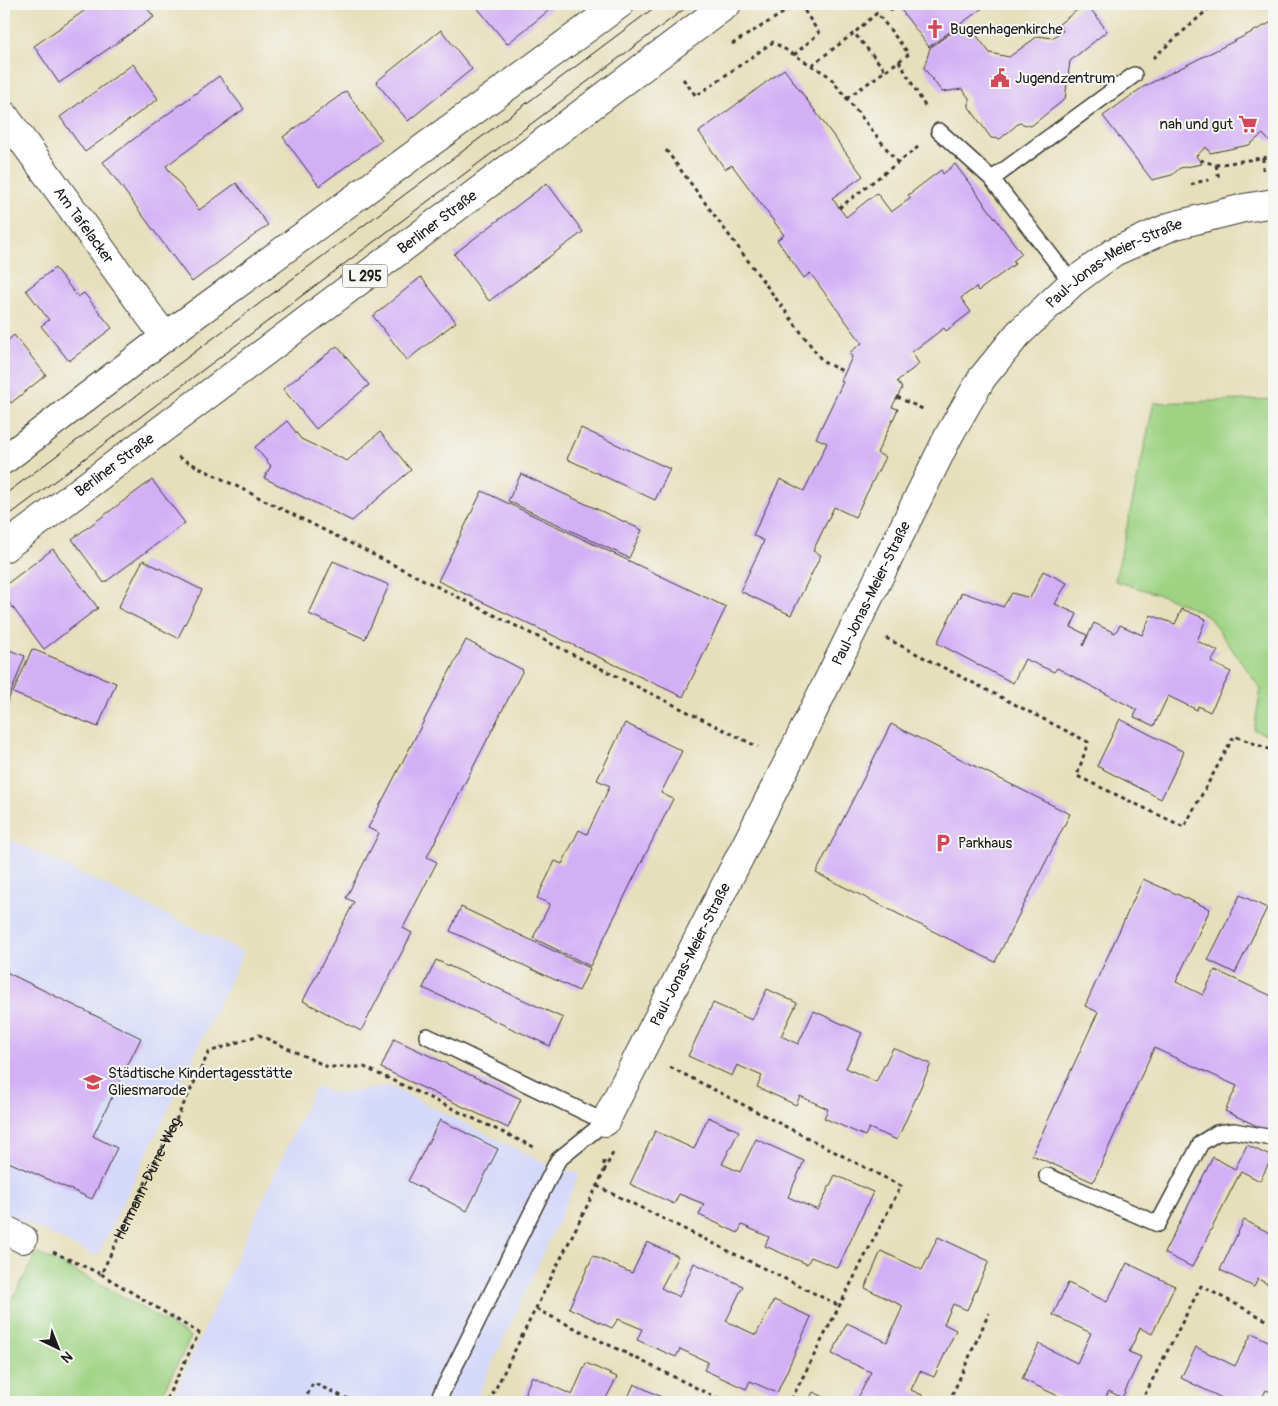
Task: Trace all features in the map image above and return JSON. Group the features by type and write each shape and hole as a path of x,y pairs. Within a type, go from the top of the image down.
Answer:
{"main road":[{"path":"4,460 165,337 620,4"},
{"name":"Berliner Straße","path":"4,548 727,4"},
{"name":"Am Tafelacker","path":"4,115 165,337"},
{"name":"Paul-Jonas-Meier-Straße","path":"605,1122 788,762 948,434 982,378 1018,334 1072,283 1114,252 1172,226 1244,208 1274,203"}],"lane":[{"path":"992,179 1134,75"},
{"path":"939,131 992,179 1072,283"},
{"path":"426,1036 605,1122 558,1160 436,1402"},
{"path":"1047,1176 1158,1224 1201,1143 1217,1133 1234,1131 1267,1137 1274,1136"}],"path":[{"path":"794,55 819,33 800,4"},
{"path":"1134,75 1214,4"},
{"path":"812,65 877,13 909,54 846,98"},
{"path":"854,33 885,70"},
{"path":"680,76 696,96 773,42 829,76 898,163"},
{"path":"839,208 939,131 899,61"},
{"path":"666,150 823,362 845,372"},
{"path":"1200,160 1216,165 1274,156"},
{"path":"1262,158 1264,173"},
{"path":"1216,165 1219,179"},
{"path":"146,442 788,762"},
{"path":"855,625 892,641 1088,742 1077,776 1184,827 1234,736 1274,751"},
{"name":"Hermann-Dürre-Weg","path":"101,1274 209,1052 259,1035 328,1067 364,1067 542,1151"},
{"path":"676,1070 901,1186 790,1402"},
{"path":"489,1402 604,1171 605,1122"},
{"path":"597,1186 840,1306"},
{"path":"13,1234 101,1274 199,1333 166,1402"},
{"path":"1141,1402 1201,1286 1274,1324"},
{"path":"536,1309 725,1402"},
{"path":"949,1402 989,1313"},
{"path":"304,1402 314,1383 355,1402"}],"shaded area":[{"name":"Städtische Kindertagesstätte Gliesmarode","path":"9,839 244,952 97,1257 4,1212 4,850"},
{"path":"315,1086 336,1094 389,1086 549,1165 580,1173 475,1402 171,1402"}],"green space":[{"path":"1274,399 1274,737 1254,730 1261,689 1208,616 1167,597 1115,581 1154,403"},
{"path":"37,1253 101,1284 191,1337 158,1402 4,1402 4,1315"}],"building":[{"path":"94,4 144,4 154,17 59,83 34,46"},
{"path":"476,4 557,4 507,44"},
{"name":"Bugenhagenkirche","path":"885,4 988,4 929,47 898,6 891,11"},
{"name":"Jugendzentrum","path":"1087,4 1107,31 1070,61 1065,99 1031,126 1019,123 1000,139 991,138 969,107 969,98 962,89 942,92 924,68 930,48 949,34 974,32 990,53 1009,57 1038,36 1052,38 1063,31 1059,24"},
{"path":"1274,21 1274,140 1269,141 1263,134 1249,145 1210,153 1206,147 1196,156 1202,164 1180,168 1172,175 1152,180 1103,116 1143,87"},
{"path":"441,30 472,69 408,121 376,82"},
{"path":"133,64 158,99 85,152 60,117"},
{"path":"784,69 863,176 832,198 846,217 877,193 891,212 911,198 908,195 941,170 943,174 955,164 1022,254 1013,261 1015,264 978,291 976,287 961,298 971,312 946,331 944,328 912,352 919,364 897,381 902,388 892,407 898,409 877,453 885,457 855,517 834,507 813,551 821,555 791,615 740,591 764,541 753,535 780,479 804,491 827,443 816,438 843,382 841,381 852,357 849,353 862,343 810,273 804,278 777,240 784,235 732,165 725,169 699,132"},
{"path":"219,76 244,109 166,166 199,210 236,183 268,225 192,282 103,162"},
{"path":"346,91 382,140 319,186 283,137"},
{"path":"547,183 583,232 489,301 454,254"},
{"path":"55,268 78,297 84,293 112,328 69,361 41,326 49,320 26,290"},
{"path":"421,277 456,322 407,360 373,316"},
{"path":"14,335 46,375 11,403 4,394 4,344"},
{"path":"337,346 369,385 316,429 283,389"},
{"path":"287,421 301,439 347,461 380,432 411,470 352,521 264,478 271,466 255,447"},
{"path":"581,428 670,469 655,500 567,459"},
{"path":"521,474 642,530 629,558 508,501"},
{"path":"152,480 185,523 104,583 72,539"},
{"path":"482,491 726,607 683,697 438,581"},
{"path":"53,549 98,608 44,649 4,596 4,586"},
{"path":"143,560 202,590 178,638 118,608"},
{"path":"333,561 389,585 365,639 309,614"},
{"path":"1043,571 1067,583 1055,604 1077,614 1071,627 1087,635 1083,646 1094,623 1115,633 1120,625 1142,635 1151,615 1175,624 1182,609 1206,619 1197,641 1218,651 1211,662 1231,672 1210,712 1198,706 1197,710 1168,696 1154,726 1134,717 1137,710 1057,668 1054,672 1025,659 1013,683 937,643 962,592 1003,607 1012,593 1030,598"},
{"path":"466,640 523,670 427,857 437,862 403,928 412,933 361,1031 303,1001 354,902 346,898 379,833 368,828"},
{"path":"4,648 25,656 4,711"},
{"path":"32,649 116,683 98,727 13,693"},
{"path":"1120,719 1184,752 1161,799 1097,766"},
{"path":"625,723 682,751 661,793 673,799 590,966 533,938 550,904 537,898 555,861 562,864 579,830 587,834 610,786 597,780"},
{"name":"Parkhaus","path":"891,724 1070,814 995,962 816,873"},
{"path":"1143,879 1210,909 1176,982 1203,995 1215,970 1274,997 1274,1121 1270,1132 1225,1111 1237,1086 1154,1048 1093,1182 1032,1155 1098,1012 1085,1006"},
{"path":"1240,895 1267,908 1235,973 1208,960"},
{"path":"461,907 590,968 579,991 450,931"},
{"path":"436,960 563,1018 550,1046 423,988"},
{"path":"4,971 141,1038 93,1136 117,1148 92,1199 4,1160"},
{"path":"767,989 797,1003 781,1036 798,1044 814,1011 862,1033 846,1068 876,1082 893,1048 931,1064 897,1140 869,1128 865,1136 824,1118 828,1109 800,1096 796,1105 757,1087 762,1076 737,1065 732,1076 688,1056 713,1003 752,1020"},
{"path":"394,1039 521,1099 508,1128 381,1068"},
{"path":"708,1117 739,1131 722,1164 740,1172 756,1139 804,1161 788,1197 818,1210 835,1175 873,1192 838,1268 811,1257 807,1264 765,1246 769,1237 742,1225 738,1233 699,1215 704,1204 679,1194 674,1204 630,1184 655,1131 694,1149"},
{"path":"440,1120 498,1149 467,1211 408,1181"},
{"path":"1247,1145 1272,1157 1260,1181 1241,1171 1192,1267 1164,1253 1213,1157 1235,1169"},
{"path":"1244,1220 1274,1235 1274,1287 1258,1279 1254,1287 1220,1270"},
{"path":"938,1237 989,1261 967,1310 953,1304 944,1324 956,1330 934,1377 920,1371 911,1390 924,1396 921,1402 856,1402 871,1372 832,1354 847,1323 887,1342 903,1306 865,1288 881,1251 922,1270"},
{"path":"647,1242 678,1256 661,1288 679,1297 694,1263 743,1286 726,1321 756,1335 774,1300 811,1317 777,1393 750,1381 746,1389 704,1370 708,1362 680,1349 676,1357 637,1340 642,1329 618,1319 612,1328 569,1308 593,1256 632,1273"},
{"path":"1127,1263 1175,1286 1152,1334 1140,1328 1129,1352 1141,1357 1122,1398 1109,1391 1103,1402 1071,1402 1022,1379 1039,1344 1077,1363 1091,1333 1053,1315 1068,1283 1107,1302"},
{"path":"1252,1333 1274,1344 1274,1393 1266,1390 1260,1402 1220,1402 1222,1398 1181,1378 1196,1347 1235,1366"},
{"path":"586,1363 617,1377 604,1402 521,1402 532,1376 572,1395"},
{"path":"634,1384 672,1402 626,1402"},
{"path":"813,1392 835,1402 808,1402"}],"tram line":[{"path":"4,495 659,4"},
{"path":"4,519 691,4"}],"place":[{"name":"Bugenhagenkirche","path":"935,29"},
{"name":"Jugendzentrum","path":"1000,78"},
{"name":"nah und gut","path":"1248,124"},
{"name":"Parkhaus","path":"943,843"},
{"name":"Städtische Kindertagesstätte Gliesmarode","path":"93,1082"}]}
